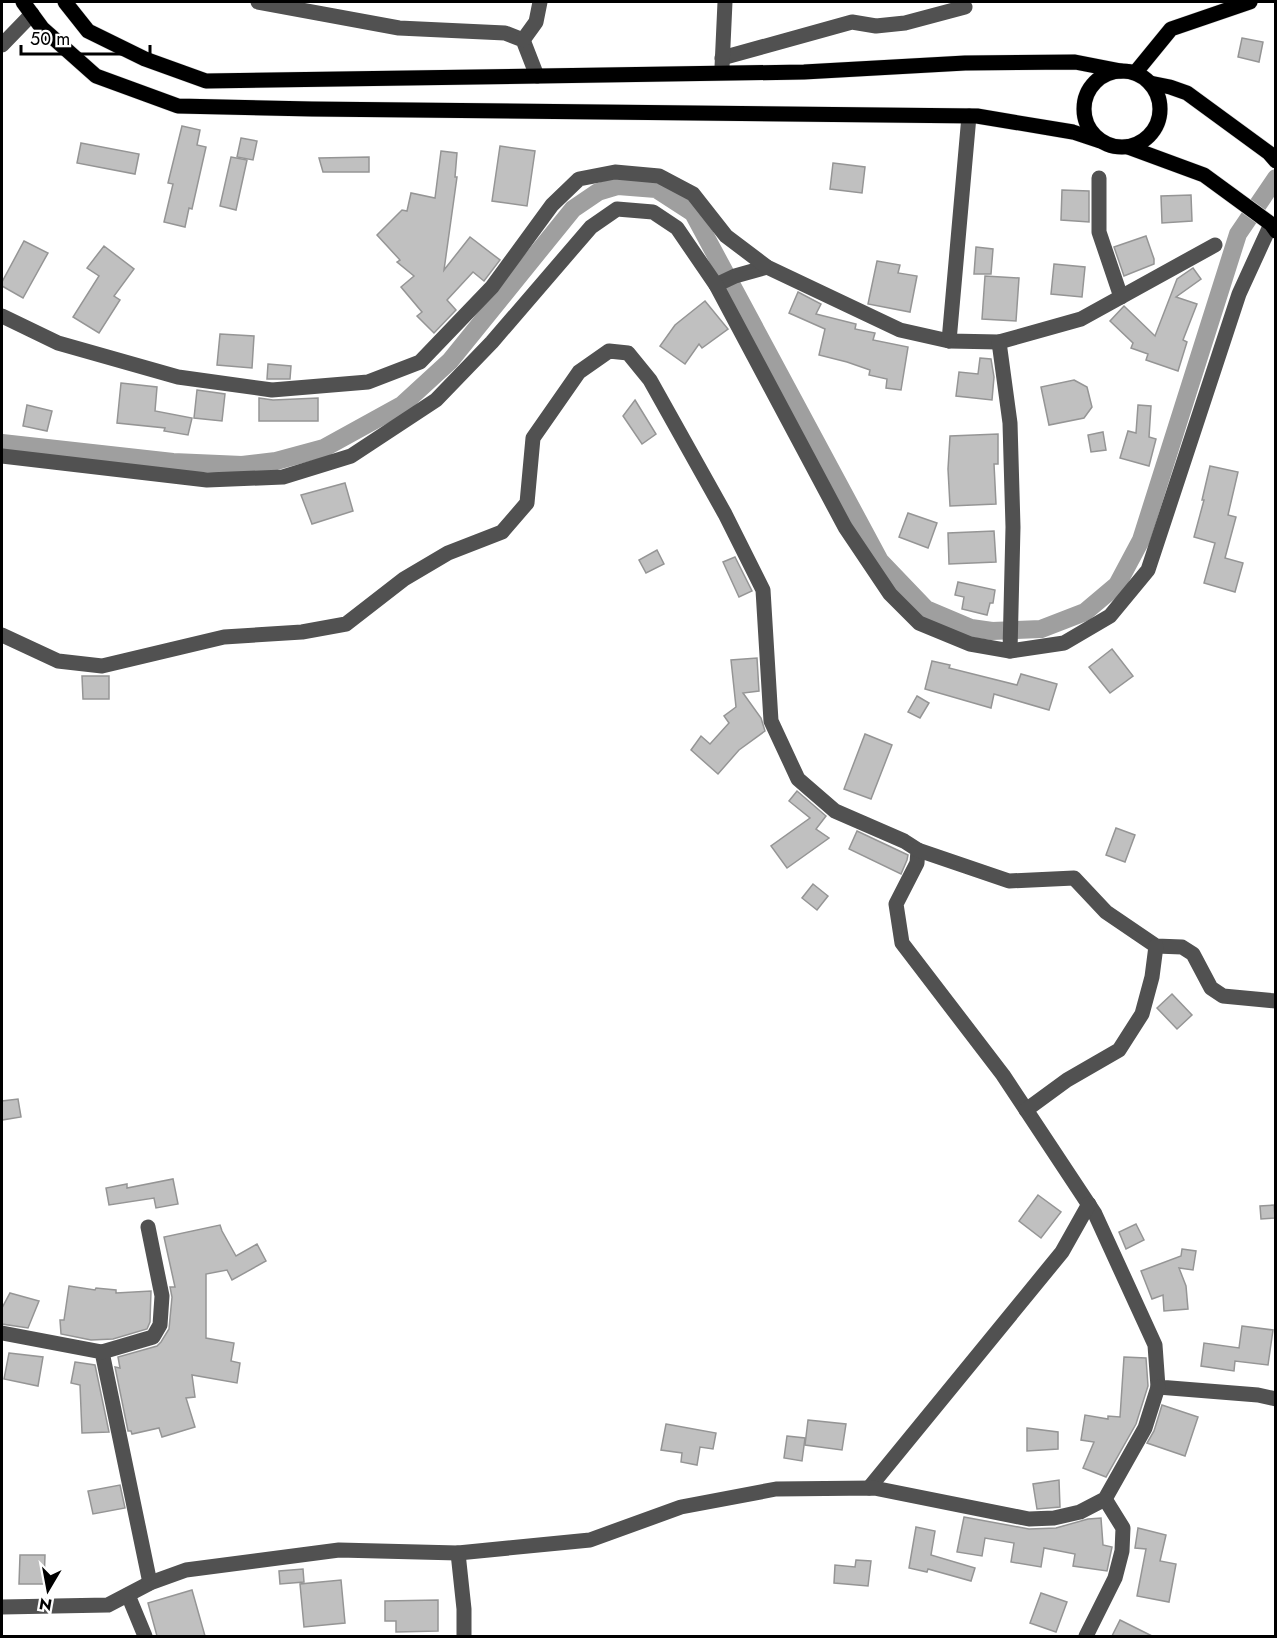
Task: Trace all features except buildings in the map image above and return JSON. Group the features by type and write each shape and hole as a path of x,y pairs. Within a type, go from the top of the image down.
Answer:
{"main road":[{"path":"65,2 88,31 146,59 206,81 537,76 722,66 804,72 965,63 1076,62 1128,72 1150,83 1187,93 1269,153 1275,161"},
{"path":"1100,141 1086,122 1084,110 1085,99 1090,88 1099,79 1109,73 1128,72 1171,29 1194,19 1250,2"},
{"path":"27,8 42,28 96,76 178,106 348,110 969,116 1073,132 1109,145 1128,147 1204,175 1270,224"},
{"path":"1128,147 1149,137 1160,116 1160,104 1150,83"}],"street":[{"path":"258,2 399,28 505,33 523,40 537,76"},
{"path":"523,40 536,22 540,2"},
{"path":"725,2 722,66 852,22 876,26 905,23 965,7"},
{"path":"2,45 27,8"},
{"path":"949,341 969,116"},
{"path":"2,316 58,343 178,377 272,390 368,382 420,362 492,287 552,205 579,179 615,172 659,176 693,194 726,236 767,267 900,330 949,341 999,342 1081,319 1215,245"},
{"path":"1099,178 1099,232 1121,297"},
{"path":"2,456 207,480 283,477 351,456 436,400 492,342 591,227 617,209 652,212 677,228 725,281 845,527 890,594 919,623 970,644 1010,639 1064,643 1110,616 1148,570 1239,294 1270,224"},
{"path":"725,281 767,267"},
{"path":"999,342 1010,423 1013,527 1010,639"},
{"path":"2,635 58,661 102,666 224,637 302,632 346,624 404,579 448,553 502,532 527,503 533,438 579,372 609,351 628,353 651,380 725,514 763,590 771,721 798,779 835,811 904,841 918,850 1009,881 1074,878 1106,912 1156,946 1182,946 1193,954 1210,987 1223,996 1275,1001"},
{"path":"2,1607 108,1605 150,1583 186,1570 339,1550 458,1553 590,1540 681,1507 776,1489 869,1488 1029,1520 1054,1518 1080,1512 1106,1499 1145,1428 1158,1387 1155,1346 1089,1204 1003,1075 902,943 896,904 917,863 918,850"},
{"path":"1026,1110 1066,1080 1119,1050 1142,1014 1152,977 1156,946"},
{"path":"869,1488 1062,1252 1089,1204"},
{"path":"2,1333 102,1352 153,1337 160,1325 162,1296 148,1227"},
{"path":"102,1352 150,1583"},
{"path":"1158,1387 1258,1395 1275,1399"},
{"path":"1086,1636 1115,1578 1122,1551 1123,1528 1106,1499"},
{"path":"458,1553 464,1609 464,1636"},
{"path":"128,1595 145,1636"}],"waterway":[{"path":"2,443 173,462 242,465 276,461 324,448 402,405 450,361 573,209 598,192 618,186 656,189 693,213 880,561 926,609 971,628 992,631 1041,629 1085,612 1117,585 1141,540 1238,234 1276,178"}]}
